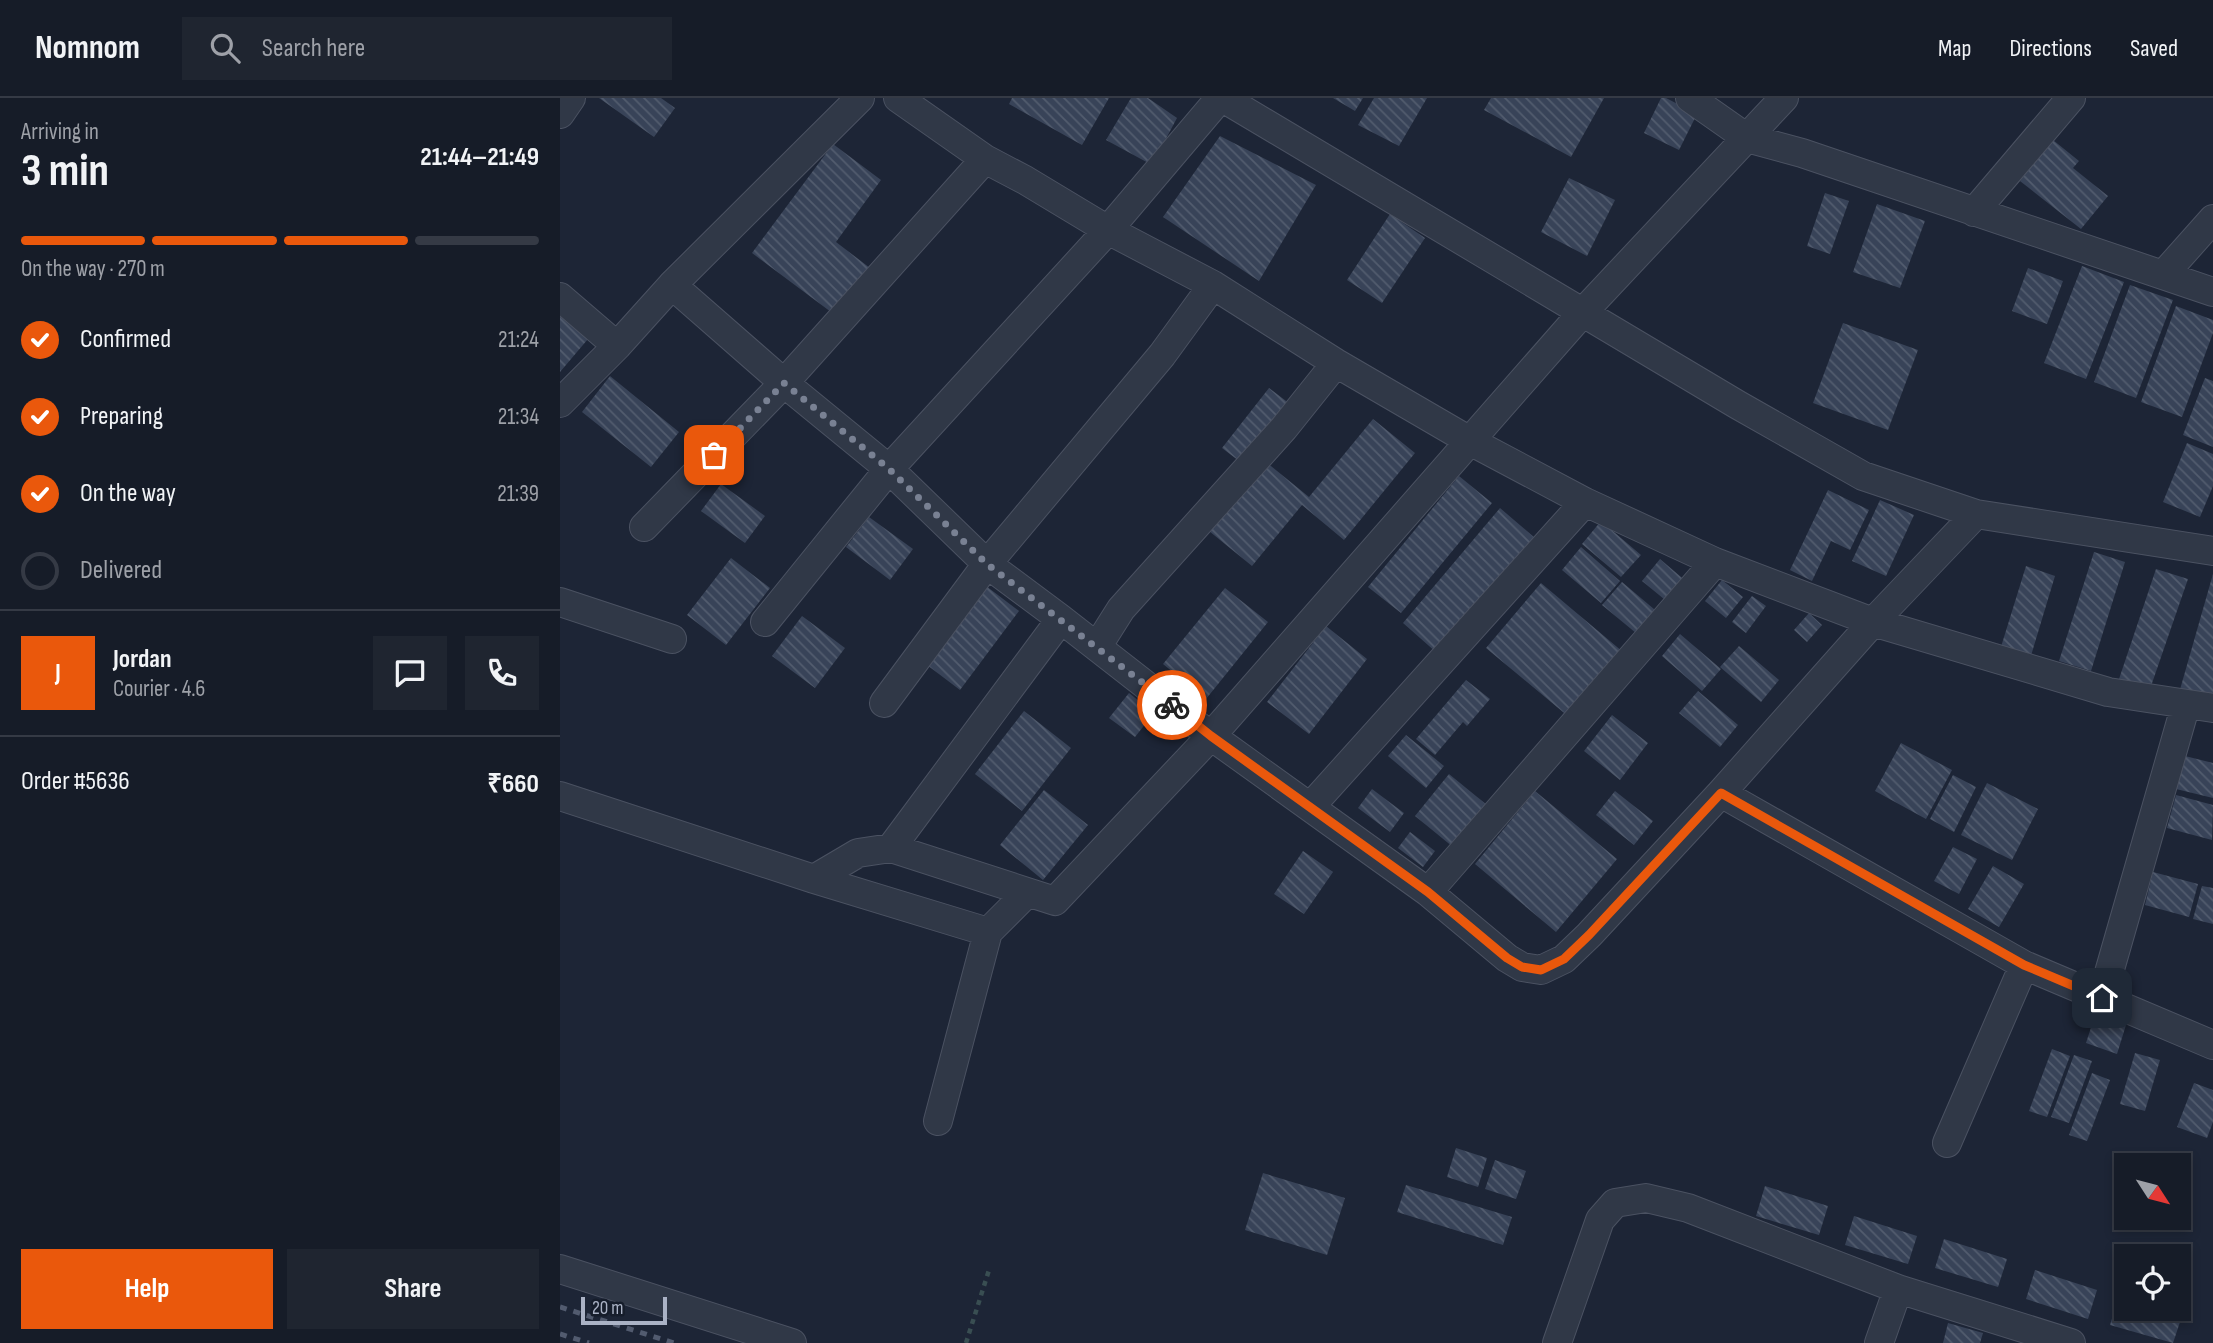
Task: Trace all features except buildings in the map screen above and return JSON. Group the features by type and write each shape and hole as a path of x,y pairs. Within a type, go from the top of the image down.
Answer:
{"street":[{"path":"560,114 572,98"},
{"path":"560,403 617,346 672,285 860,98"},
{"path":"898,98 985,159 1108,230 1213,285 1336,363 1469,441 1585,502 1715,562 1873,622 2108,692 2199,706 2102,998"},
{"path":"765,622 889,469 1108,230 1222,98 1738,405 1863,476 1976,514 2213,551"},
{"path":"1690,98 1747,138 1802,153 2213,292"},
{"path":"814,879 858,853 891,848 1055,901 1211,736 1584,311 1784,98"},
{"path":"1973,212 2071,98"},
{"path":"644,527 784,383 985,159"},
{"path":"2164,274 2213,219"},
{"path":"672,285 784,383 889,469 987,564 1211,736 1428,892 1507,958 1522,967 1541,970 1564,959 1589,935 1721,793 1873,622 1976,514"},
{"path":"884,703 987,564 1162,355 1213,285"},
{"path":"560,297 617,346"},
{"path":"1097,647 1121,609 1284,428 1336,363"},
{"path":"1311,806 1585,502"},
{"path":"1428,892 1715,562"},
{"path":"560,601 672,639"},
{"path":"891,848 1061,619"},
{"path":"1721,793 2024,965 2213,1045"},
{"path":"560,796 814,879 988,932"},
{"path":"938,1121 988,932 1027,892"},
{"path":"1947,1143 2024,965"},
{"path":"1557,1343 1600,1220 1615,1203 1634,1198 1646,1198 1688,1208 1898,1289 2071,1343"},
{"path":"560,1269 792,1343"},
{"path":"1879,1343 1898,1289"}],"path":[{"path":"966,1343 989,1270"}],"railway":[{"path":"560,1307 674,1343"},
{"path":"560,1334 589,1343"}],"way so far":[{"path":"714,455 784,383 889,469 987,564 1172,705"}],"route":[{"path":"1172,705 1428,892 1507,958 1522,967 1541,970 1564,959 1721,793 2024,965 2102,998"}]}
